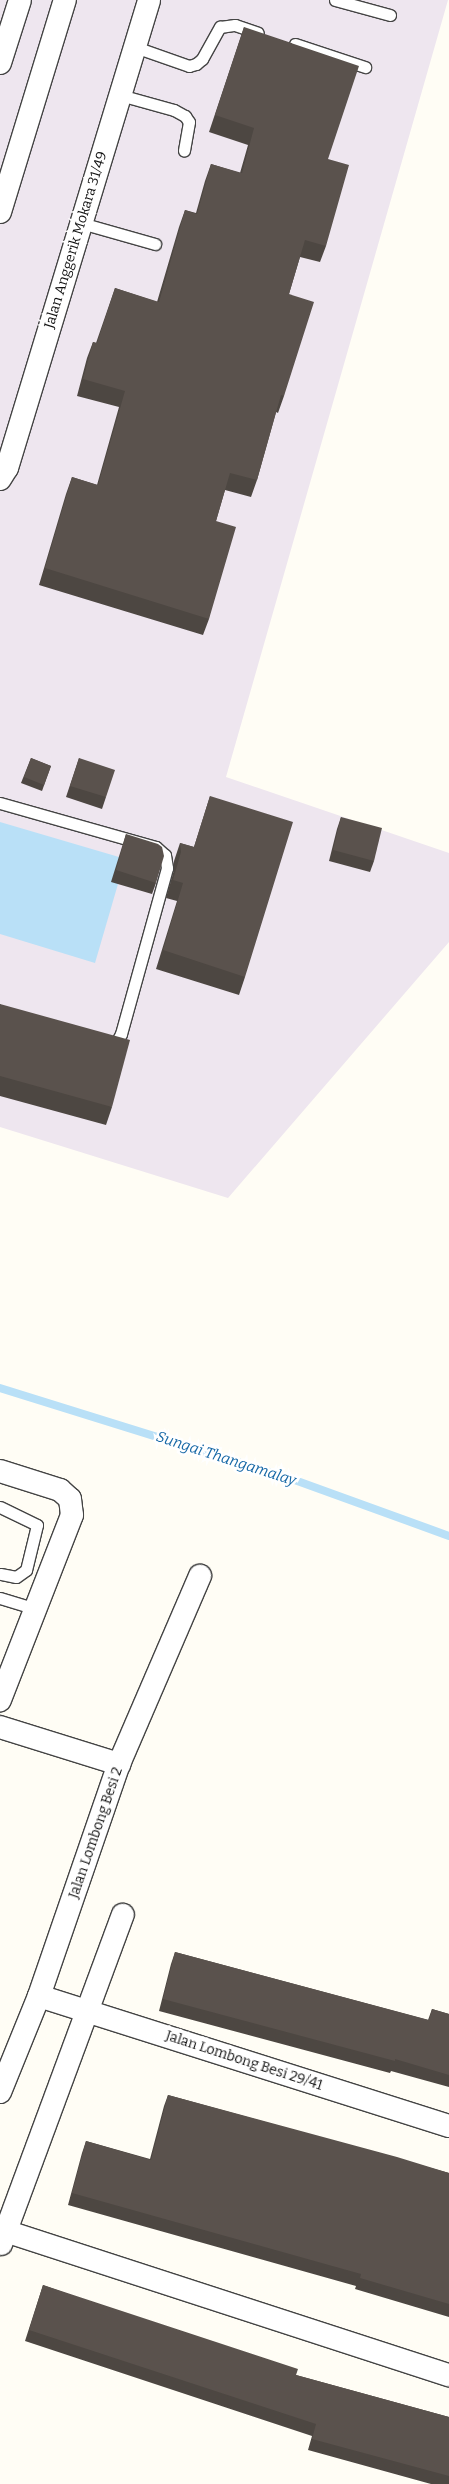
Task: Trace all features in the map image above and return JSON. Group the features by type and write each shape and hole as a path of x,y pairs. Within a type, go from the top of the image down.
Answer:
{"street":[{"path":"0,63 20,0"},
{"path":"0,212 65,0"},
{"name":"Jalan Anggerik Mokara 31/49","path":"0,479 7,468 149,0"},
{"path":"0,1471 60,1490 70,1499 72,1515 0,1700"},
{"name":"Jalan Lombong Besi 2","path":"0,2092 39,1996 119,1764 200,1576"},
{"path":"0,1727 119,1764"},
{"path":"123,1914 3,2238 449,2375"},
{"name":"Jalan Lombong Besi 29/41","path":"39,1996 449,2126"}],"lane":[{"path":"335,0 390,15"},
{"path":"135,48 189,66 196,64 202,58 220,27 235,25 365,67"},
{"path":"120,95 174,110 185,116 189,122 184,151"},
{"path":"81,223 155,244"},
{"path":"0,804 156,847 165,855 167,868 121,1034 116,1043 105,1046 95,1043"},
{"path":"0,1507 37,1526 26,1570 16,1577 0,1574"},
{"path":"0,1598 35,1609"}],"shaded area":[{"path":"0,0 448,0 226,777 449,853 449,942 228,1198 0,1127"}],"water":[{"path":"0,822 119,857 118,884 95,963 0,934"}],"building":[{"path":"244,27 359,66 328,159 349,165 326,246 305,240 289,294 314,302 284,396 281,395 257,480 230,473 216,521 236,527 209,619 45,568 72,477 98,485 125,391 83,379 93,342 97,343 115,288 159,302 185,210 197,214 211,164 242,173 254,128 215,115"},
{"path":"31,758 51,766 44,785 24,777"},
{"path":"79,758 115,770 106,797 70,786"},
{"path":"210,796 293,822 245,977 163,950 183,883 173,880 181,852 180,843 194,847"},
{"path":"341,817 382,828 374,861 333,850"},
{"path":"126,834 162,847 164,856 156,883 116,870"},
{"path":"0,1004 130,1040 112,1107 0,1076"},
{"path":"175,1952 429,2020 432,2009 449,2014 449,2075 395,2059 395,2061 163,1999"},
{"path":"168,2095 397,2157 449,2173 449,2304 360,2278 361,2274 72,2193 86,2141 151,2160"},
{"path":"43,2285 298,2369 296,2375 449,2417 449,2476 312,2439 316,2424 29,2330"}],"waterway":[{"name":"Sungai Thangamalay","path":"0,1388 289,1478 449,1536"}]}
